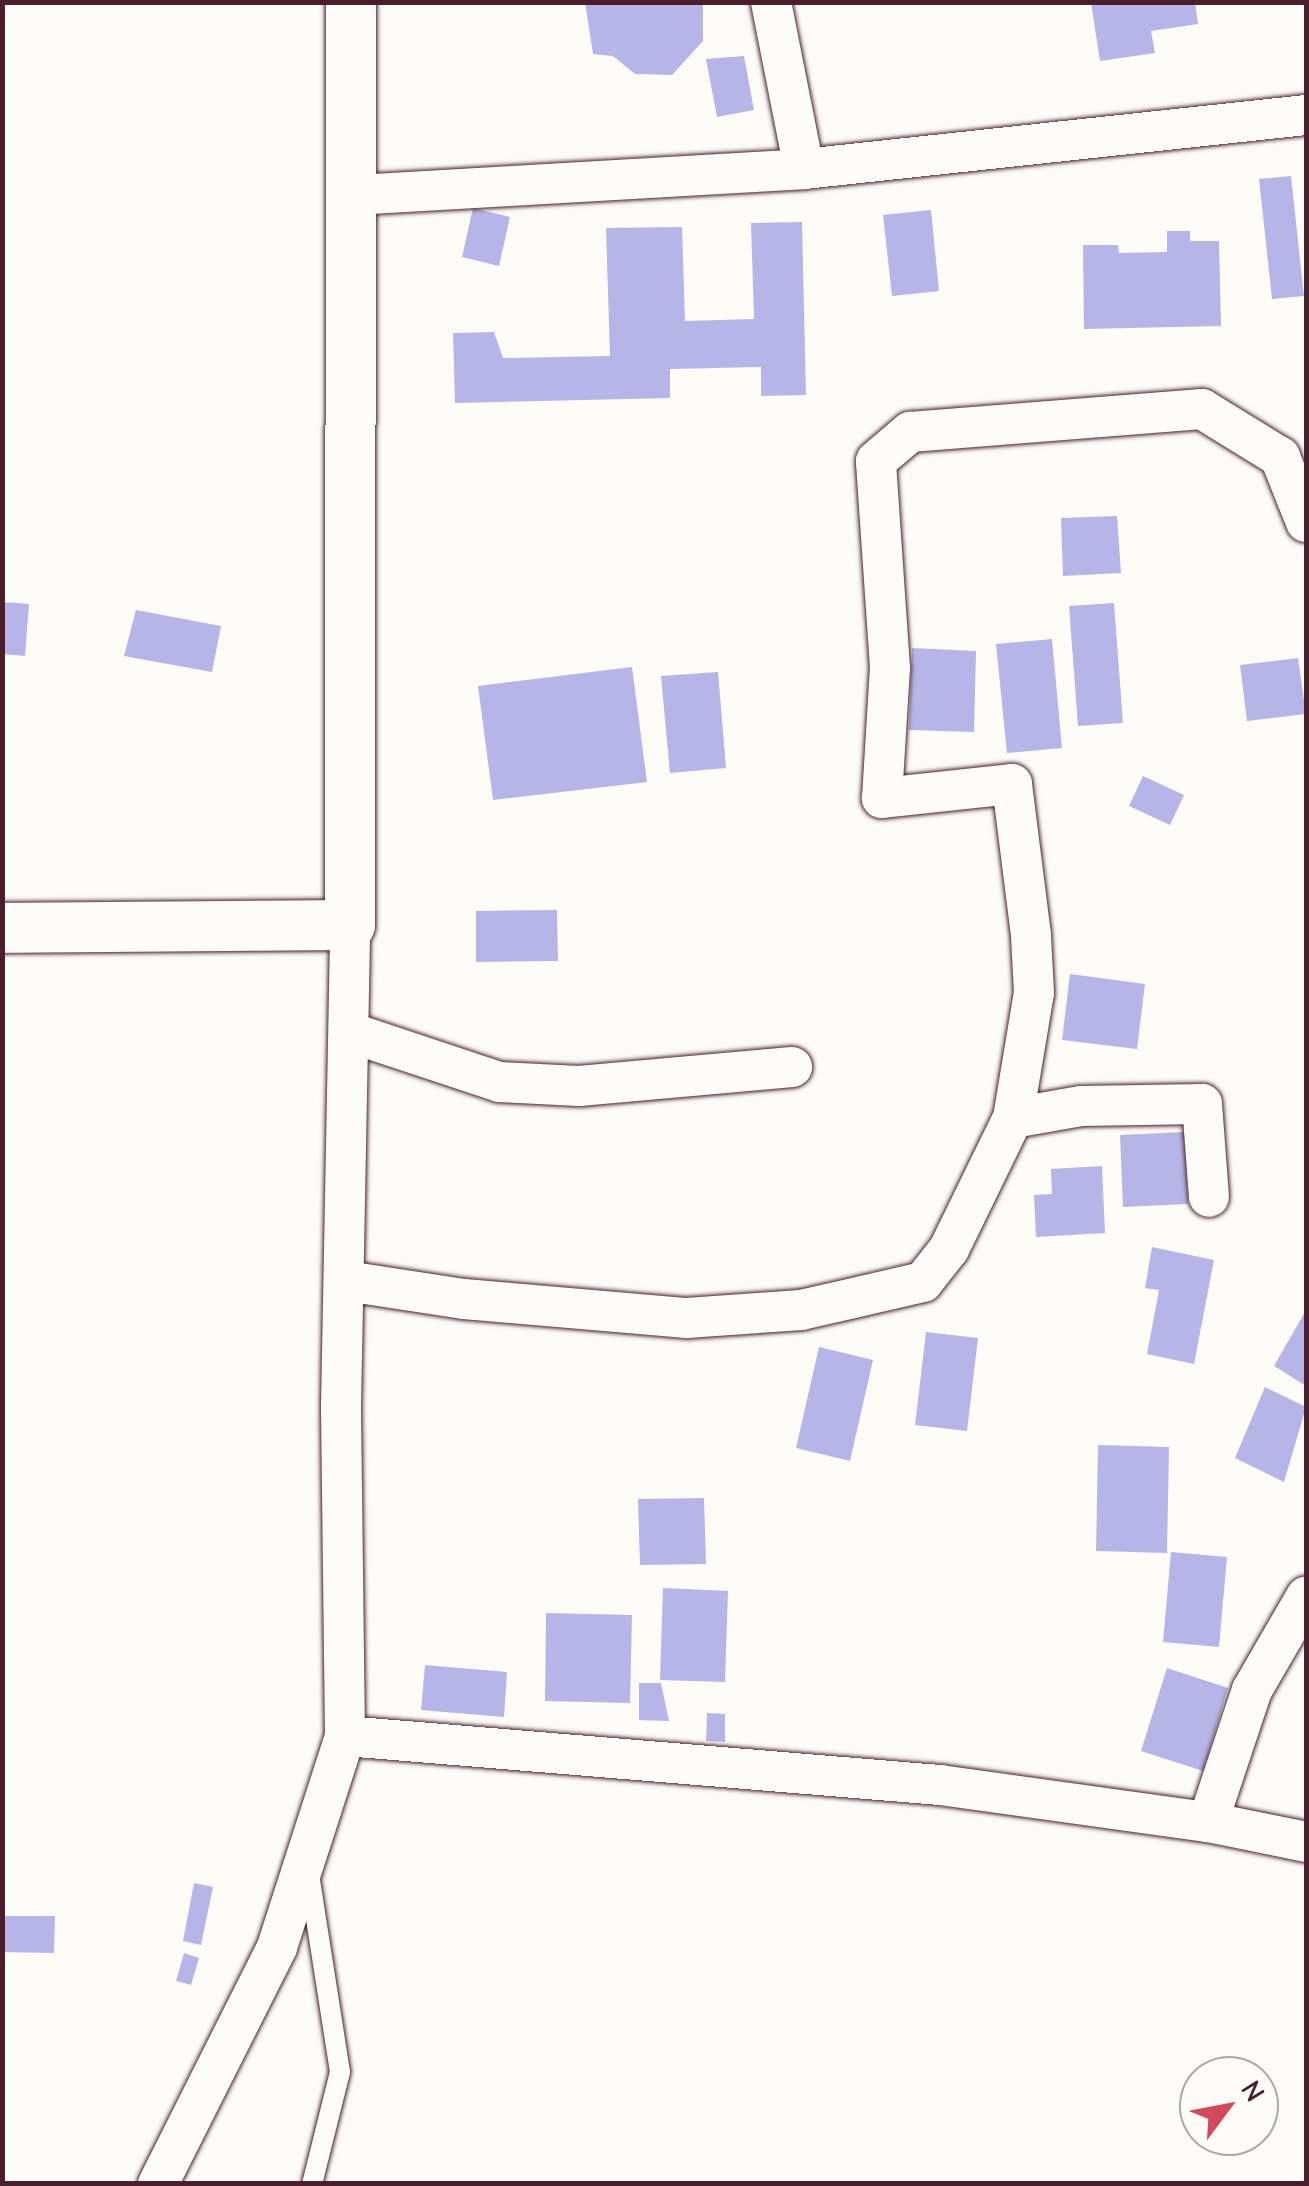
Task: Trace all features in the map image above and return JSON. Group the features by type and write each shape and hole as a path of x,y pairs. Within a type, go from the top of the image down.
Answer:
{"street":[{"path":"158,2184 277,1947 308,1867 346,1736 341,1407 350,924 355,195 351,2"},
{"path":"771,2 804,169"},
{"path":"355,195 804,169 1306,114"},
{"path":"346,1281 464,1298 687,1318 874,1298 923,1282 950,1249 1013,1118 1034,993 1012,784 882,798 890,668 876,461 910,432 1202,409 1280,456 1306,522"},
{"path":"2,928 350,924"},
{"path":"349,1032 499,1082 579,1086 792,1067"},
{"path":"1013,1118 1080,1106 1202,1104 1209,1197"},
{"path":"1208,1822 1252,1690 1306,1596"},
{"path":"346,1736 940,1784 1208,1822 1306,1842"}],"lane":[{"path":"308,1867 340,2072 327,2143 312,2184"}],"building":[{"path":"585,2 703,2 703,41 672,75 635,74 613,56 593,54"},
{"path":"1195,2 1198,24 1151,31 1155,53 1100,61 1091,3"},
{"path":"744,56 754,110 717,117 706,59"},
{"path":"1291,176 1304,296 1272,299 1259,179"},
{"path":"473,208 510,217 499,266 462,257"},
{"path":"931,210 939,291 892,296 883,215"},
{"path":"802,222 806,395 761,396 761,367 670,369 670,398 455,403 453,333 494,332 503,358 610,356 606,228 682,227 685,321 754,319 751,223"},
{"path":"1167,231 1190,231 1190,241 1219,241 1221,326 1084,329 1083,245 1118,245 1119,253 1167,252"},
{"path":"1117,516 1121,573 1063,576 1061,518"},
{"path":"2,602 29,604 25,656 2,654"},
{"path":"1114,603 1123,723 1078,726 1069,606"},
{"path":"136,610 221,626 212,672 124,656"},
{"path":"1052,639 1062,748 1007,753 996,644"},
{"path":"912,648 976,651 974,732 909,730"},
{"path":"1298,658 1306,714 1247,721 1240,665"},
{"path":"632,667 647,782 493,800 478,686"},
{"path":"718,672 726,768 670,773 661,676"},
{"path":"1143,776 1184,795 1170,825 1129,806"},
{"path":"557,910 558,961 476,962 476,911"},
{"path":"1070,974 1145,984 1137,1049 1062,1040"},
{"path":"1184,1132 1188,1204 1123,1207 1120,1135"},
{"path":"1102,1166 1105,1233 1036,1237 1034,1195 1052,1194 1051,1169"},
{"path":"1152,1247 1214,1260 1194,1364 1147,1354 1159,1290 1145,1288"},
{"path":"1306,1310 1306,1386 1274,1366"},
{"path":"926,1332 978,1338 967,1431 915,1425"},
{"path":"819,1347 873,1360 850,1461 796,1448"},
{"path":"1265,1387 1306,1407 1284,1482 1235,1458"},
{"path":"1098,1445 1169,1447 1167,1553 1096,1551"},
{"path":"704,1498 706,1564 640,1565 638,1499"},
{"path":"1171,1552 1227,1557 1219,1647 1163,1642"},
{"path":"663,1588 728,1591 725,1682 660,1680"},
{"path":"546,1613 632,1615 630,1703 545,1701"},
{"path":"425,1665 507,1672 504,1717 421,1710"},
{"path":"1167,1668 1228,1688 1203,1771 1141,1751"},
{"path":"639,1683 661,1683 669,1721 639,1720"},
{"path":"707,1713 725,1714 725,1742 706,1741"},
{"path":"194,1883 213,1887 201,1945 183,1941"},
{"path":"2,1916 55,1916 54,1953 2,1952"},
{"path":"184,1953 199,1958 191,1985 176,1981"}]}
